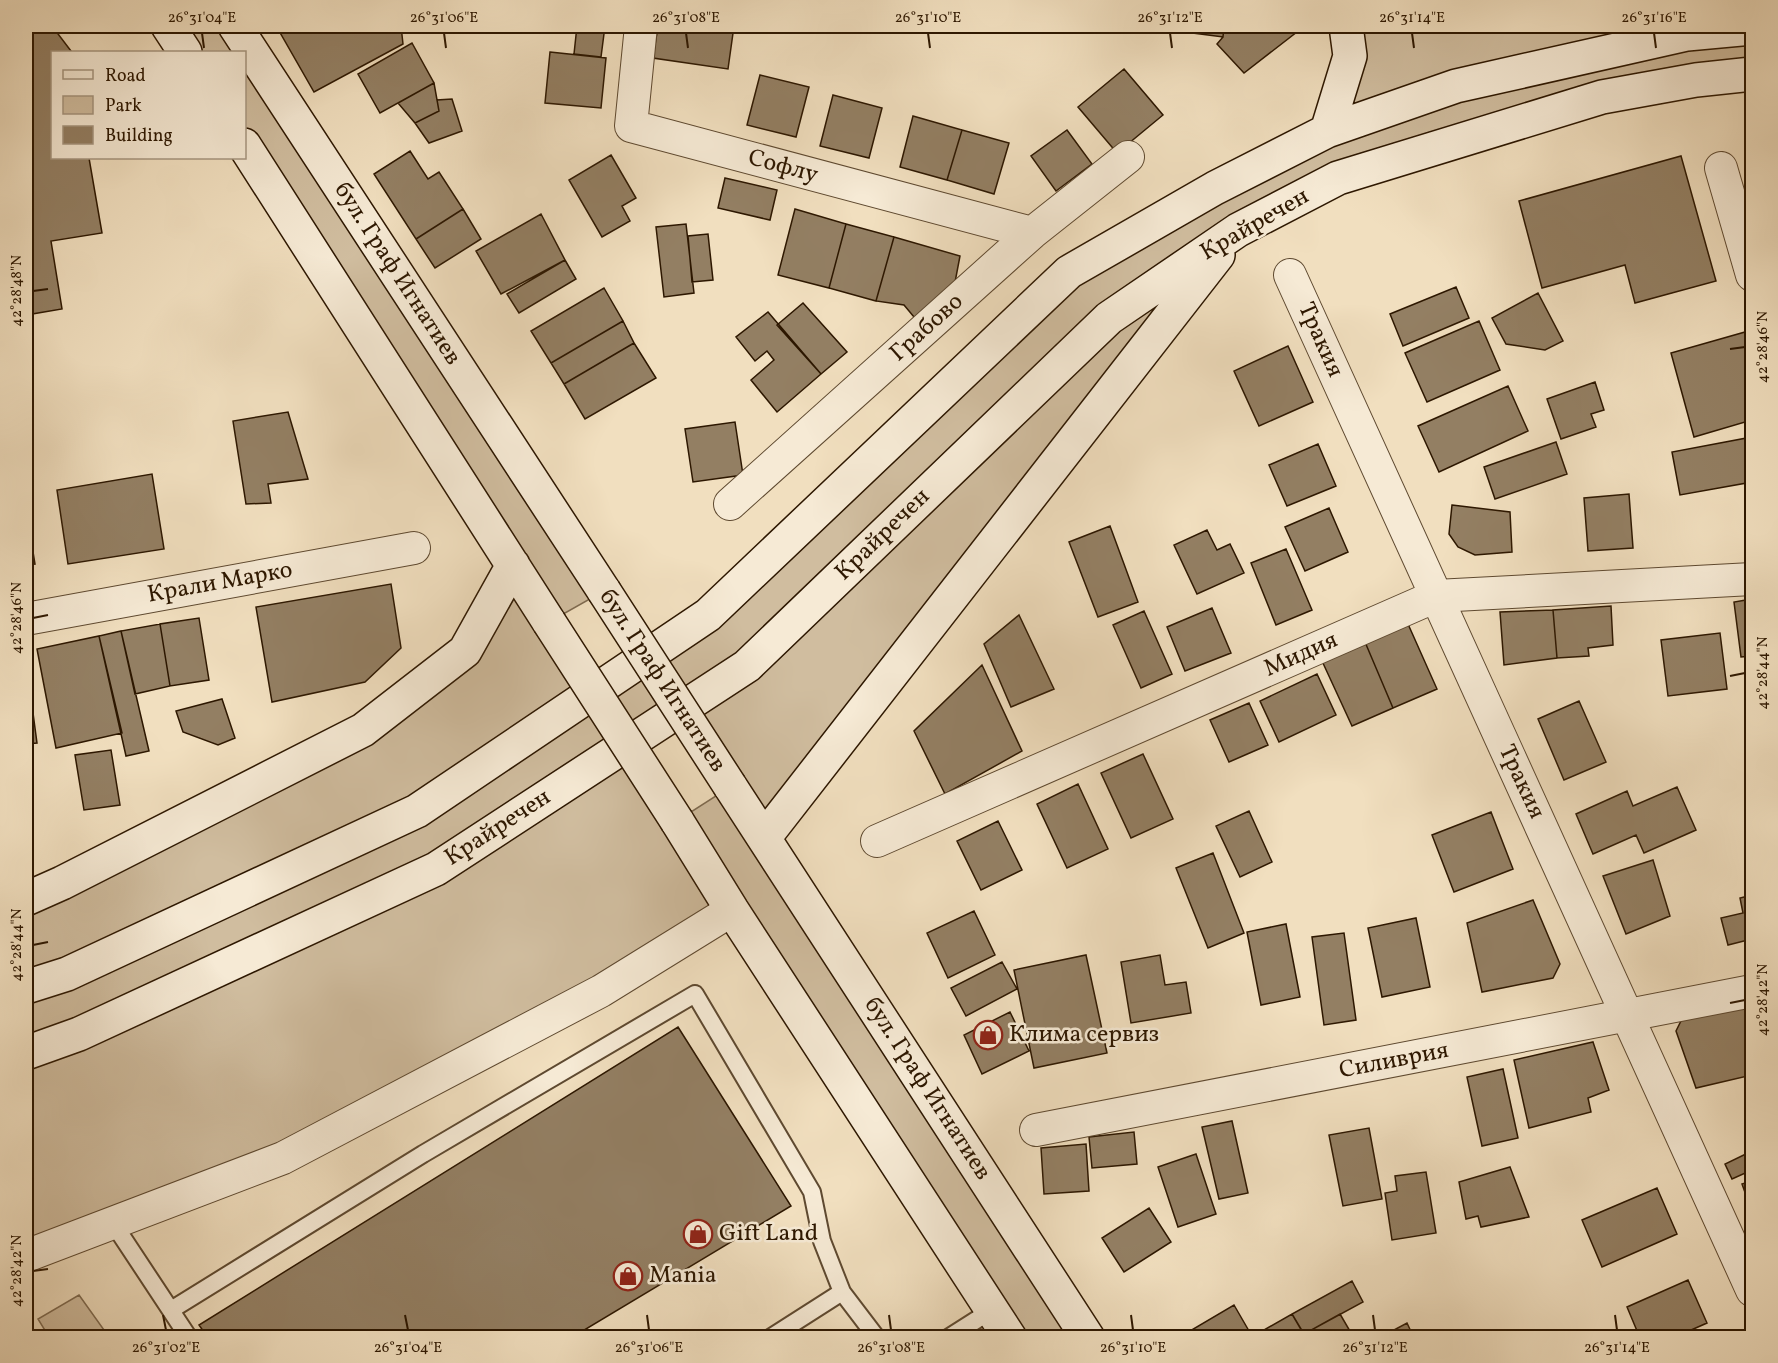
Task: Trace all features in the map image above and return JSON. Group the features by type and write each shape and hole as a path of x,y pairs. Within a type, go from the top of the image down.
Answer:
{"main road":[{"path":"168,26 184,51"},
{"name":"бул. Граф Игнатиев","path":"235,26 1088,1338"},
{"path":"1327,131 1350,56 1346,26"},
{"name":"Крайречен","path":"26,987 67,974 417,811 708,615 1069,272 1215,188 1327,131 1456,86 1687,34 1752,28"},
{"name":"Крайречен","path":"26,1053 79,1034 436,869 747,666 1109,318 1238,230 1338,178 1602,97 1696,80 1752,74"},
{"path":"246,148 732,910 1010,1338"},
{"path":"764,838 1238,230"},
{"path":"26,899 73,878 363,730 465,651 513,566"}],"street":[{"name":"Софлу","path":"641,26 632,126 1032,233"},
{"name":"Грабово","path":"730,504 1032,233 1128,157"},
{"path":"1721,168 1752,275"},
{"name":"Тракия","path":"1290,275 1752,1290"},
{"name":"Крали Марко","path":"26,619 414,548"},
{"name":"Мидия","path":"877,842 1436,596 1752,579"},
{"path":"26,1256 283,1158 601,991 732,910"},
{"name":"Силиврия","path":"1036,1130 1752,992"}],"lane":[{"path":"171,1310 423,1154 695,994 812,1192 822,1241 842,1292 877,1338"},
{"path":"113,1223 189,1338"},
{"path":"770,1338 842,1292"},
{"path":"948,1338 992,1310"}],"green space":[{"path":"168,26 235,26 604,591 549,622 594,692 708,615 1069,272 1327,131 1346,26 1752,26 1752,74 1602,97 1238,230 764,837 1088,1337 948,1337 991,1310 732,910 283,1158 26,1256 26,899 363,730 465,651 513,566 246,147 246,51 184,51","holes":["682,712 730,787 677,821 629,745"]},
{"path":"79,1295 109,1337 49,1337 38,1319"}],"building":[{"path":"26,26 52,26 71,51 51,51 51,159 89,159 102,233 51,241 62,309 26,315 26,248 33,247 26,201"},
{"path":"284,26 401,26 403,44 314,92 278,29"},
{"path":"577,26 605,26 601,57 574,54"},
{"path":"658,26 734,26 728,69 653,58"},
{"path":"1194,26 1224,26 1223,37 1193,33"},
{"path":"1224,26 1301,26 1302,28 1244,73 1217,44 1223,37"},
{"path":"412,43 434,83 380,113 358,74"},
{"path":"550,52 606,58 601,108 545,103"},
{"path":"1124,69 1163,115 1117,153 1078,107"},
{"path":"760,75 809,87 796,137 747,125"},
{"path":"434,83 439,111 415,123 398,103"},
{"path":"833,95 882,108 869,158 820,146"},
{"path":"452,99 462,131 429,143 415,123 439,111 437,100"},
{"path":"913,116 962,130 947,180 900,167"},
{"path":"962,130 1009,143 994,194 947,180"},
{"path":"1067,130 1092,164 1056,191 1031,156"},
{"path":"410,151 428,179 439,172 463,209 416,239 374,174"},
{"path":"611,155 636,198 622,206 630,221 602,237 569,180"},
{"path":"1681,156 1716,281 1635,303 1625,265 1542,288 1519,201"},
{"path":"725,178 777,190 770,220 718,208"},
{"path":"463,209 481,239 435,268 416,239"},
{"path":"795,209 846,224 829,288 778,275"},
{"path":"541,214 565,260 501,294 476,251"},
{"path":"686,224 694,293 664,297 656,227"},
{"path":"846,224 894,237 876,301 829,288"},
{"path":"708,234 713,280 692,282 688,236"},
{"path":"894,237 960,256 952,298 919,323 904,305 876,301"},
{"path":"565,260 576,279 519,313 507,294"},
{"path":"1456,287 1469,318 1403,346 1390,314"},
{"path":"604,288 623,321 551,363 531,331"},
{"path":"1538,293 1563,341 1545,350 1506,344 1492,318"},
{"path":"803,303 847,352 821,374 777,325"},
{"path":"768,312 821,374 777,412 751,380 774,360 767,351 755,361 736,337"},
{"path":"623,321 634,343 564,384 551,363"},
{"path":"1479,321 1500,370 1427,402 1405,353"},
{"path":"1745,332 1752,360 1752,420 1694,437 1671,353"},
{"path":"634,343 656,378 585,419 564,384"},
{"path":"1288,346 1313,402 1259,426 1234,371"},
{"path":"1595,382 1604,410 1591,414 1596,427 1561,439 1547,399"},
{"path":"1508,386 1528,431 1439,472 1418,426"},
{"path":"288,412 308,479 268,484 271,503 246,504 233,421"},
{"path":"735,422 743,475 693,482 685,429"},
{"path":"1752,437 1752,482 1680,495 1672,452"},
{"path":"1556,442 1567,474 1495,499 1484,467"},
{"path":"1318,444 1336,486 1287,506 1269,465"},
{"path":"152,474 164,549 68,564 57,490"},
{"path":"1629,494 1633,548 1588,551 1584,498"},
{"path":"1452,505 1510,512 1512,552 1475,555 1458,547 1449,534"},
{"path":"1329,508 1348,552 1305,571 1285,527"},
{"path":"26,509 35,564 26,565"},
{"path":"1110,526 1138,602 1098,617 1069,542"},
{"path":"1207,530 1217,550 1230,544 1244,573 1197,594 1174,545"},
{"path":"1286,549 1312,610 1276,625 1251,563"},
{"path":"391,584 401,648 365,682 272,702 256,607"},
{"path":"1752,599 1752,656 1741,657 1734,602"},
{"path":"1611,606 1613,645 1588,648 1589,656 1557,658 1553,610"},
{"path":"1212,608 1231,653 1185,671 1167,627"},
{"path":"1553,610 1557,658 1504,665 1500,612"},
{"path":"1144,611 1172,674 1141,688 1113,625"},
{"path":"1019,615 1054,689 1011,707 984,644"},
{"path":"199,618 209,680 170,686 160,624"},
{"path":"160,624 170,686 135,694 121,631"},
{"path":"1408,624 1437,689 1393,708 1365,642"},
{"path":"121,631 149,751 126,756 99,636"},
{"path":"1720,633 1727,689 1668,696 1661,640"},
{"path":"99,636 122,733 56,748 37,649"},
{"path":"1365,642 1393,708 1352,726 1322,661"},
{"path":"982,665 1022,751 945,794 914,731"},
{"path":"1317,674 1336,715 1279,742 1260,701"},
{"path":"26,683 29,683 37,743 26,744"},
{"path":"222,699 235,738 218,745 183,732 176,711"},
{"path":"1579,701 1606,762 1564,780 1538,719"},
{"path":"1249,703 1268,745 1229,762 1210,720"},
{"path":"111,750 120,805 84,810 75,755"},
{"path":"1143,754 1173,819 1131,838 1101,773"},
{"path":"1078,784 1108,849 1067,868 1037,804"},
{"path":"1677,787 1696,830 1644,853 1636,835 1593,854 1576,814 1627,791 1633,806"},
{"path":"1249,811 1272,862 1240,877 1216,826"},
{"path":"1491,812 1513,869 1454,892 1432,835"},
{"path":"998,821 1022,870 981,890 957,841"},
{"path":"1213,853 1244,933 1208,948 1176,868"},
{"path":"1653,860 1670,916 1626,934 1603,876"},
{"path":"1752,895 1752,939 1728,945 1721,918 1743,913 1740,898"},
{"path":"1533,900 1560,964 1553,978 1482,992 1467,923"},
{"path":"974,911 995,955 948,978 927,933"},
{"path":"1416,918 1430,987 1382,997 1368,928"},
{"path":"1286,924 1300,997 1261,1005 1247,932"},
{"path":"1344,933 1356,1020 1324,1025 1312,937"},
{"path":"1086,955 1107,1053 1034,1068 1014,970"},
{"path":"1160,955 1165,985 1186,982 1191,1013 1131,1023 1121,962"},
{"path":"1002,962 1017,989 966,1016 951,988"},
{"path":"1752,1002 1752,1075 1696,1088 1676,1031 1682,1019"},
{"path":"1010,1012 1029,1051 982,1074 964,1035"},
{"path":"678,1027 791,1206 571,1338 208,1338 199,1325"},
{"path":"1593,1042 1609,1090 1588,1098 1591,1112 1529,1128 1514,1060"},
{"path":"1503,1069 1518,1138 1482,1146 1467,1077"},
{"path":"1232,1121 1248,1193 1219,1199 1202,1127"},
{"path":"1369,1128 1382,1199 1343,1206 1329,1135"},
{"path":"1134,1132 1137,1164 1092,1168 1089,1137"},
{"path":"1086,1144 1089,1191 1044,1194 1041,1148"},
{"path":"1752,1151 1752,1170 1732,1179 1725,1164"},
{"path":"1196,1154 1216,1214 1178,1227 1158,1167"},
{"path":"1510,1167 1529,1217 1481,1227 1478,1216 1466,1219 1459,1182"},
{"path":"1426,1172 1436,1233 1392,1240 1385,1193 1397,1191 1395,1176"},
{"path":"1752,1181 1752,1212 1742,1184"},
{"path":"1657,1188 1677,1234 1602,1267 1582,1220"},
{"path":"1149,1208 1171,1242 1124,1272 1102,1238"},
{"path":"1688,1280 1707,1323 1673,1338 1640,1338 1627,1307"},
{"path":"1352,1281 1363,1302 1304,1334 1292,1314"},
{"path":"1234,1305 1249,1331 1239,1338 1184,1338 1183,1335"},
{"path":"1292,1314 1306,1338 1250,1338"},
{"path":"1340,1314 1354,1338 1306,1338 1304,1334"},
{"path":"1407,1323 1414,1338 1379,1338"}],"place":[{"name":"Клима сервиз","path":"988,1035"},
{"name":"Gift Land","path":"698,1234"},
{"name":"Mania","path":"628,1276"}]}
